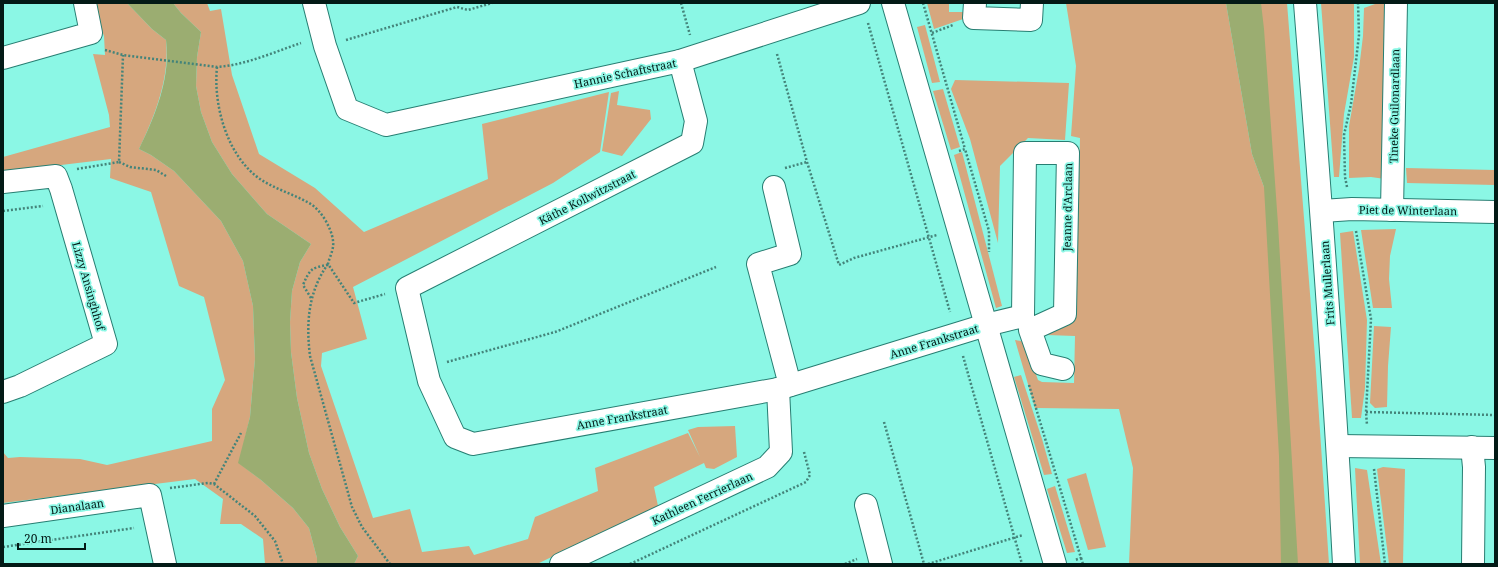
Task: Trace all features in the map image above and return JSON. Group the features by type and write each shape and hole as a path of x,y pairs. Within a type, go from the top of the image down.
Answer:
{"street":[{"path":"3,58 90,33 85,3"},
{"path":"314,3 324,40"},
{"path":"893,3 1055,564"},
{"path":"974,3 974,18 1031,20 1032,3"},
{"name":"Frits Mullerlaan","path":"1305,3 1322,211 1338,446 1344,564"},
{"name":"Tineke Guilonardlaan","path":"1392,210 1396,3"},
{"name":"Hannie Schaftstraat","path":"324,40 347,109 386,125 688,59 770,32 863,11"},
{"name":"Käthe Kollwitzstraat","path":"407,288 692,143 696,121 688,59"},
{"name":"Jeanne d'Arclaan","path":"986,325 1026,323 1065,314 1068,153 1025,153 1026,323 1042,364 1063,369"},
{"path":"3,182 61,189"},
{"path":"774,187 790,254 758,264 784,387"},
{"name":"Lizzy Ansinghhof","path":"3,392 20,386 106,344 61,189"},
{"name":"Piet de Winterlaan","path":"1322,211 1352,209 1495,212"},
{"path":"407,288 426,368"},
{"name":"Anne Frankstraat","path":"426,368 430,381 455,437 473,444 784,387 986,325"},
{"name":"Kathleen Ferrierlaan","path":"561,564 767,467 780,452 784,387"},
{"path":"1338,446 1495,448"},
{"path":"1472,447 1474,467 1473,564"},
{"path":"150,495 165,564"},
{"name":"Dianalaan","path":"3,516 150,495"},
{"path":"866,505 881,564"}],"path":[{"path":"90,33 98,48 107,51 123,55 217,67 227,66 275,52 457,7 468,10 492,3"},
{"path":"681,3 688,59"},
{"path":"923,3 965,149"},
{"path":"1358,3 1359,35 1351,104 1344,135 1345,177 1364,270 1371,319 1366,412 1377,487 1385,564"},
{"path":"863,11 1022,564"},
{"path":"770,32 807,162 839,265 854,258 958,228"},
{"path":"119,162 123,55"},
{"path":"217,67 215,84 218,108 227,134 246,166 260,178 310,204 323,217 331,230 333,246 328,264 320,274 311,298 308,341 310,356 352,507 362,527 390,564"},
{"path":"3,211 61,189 87,167 119,162 130,167 156,170 166,176"},
{"path":"328,264 354,304 407,288"},
{"path":"311,298 303,284 309,272 328,264"},
{"path":"426,368 555,332 716,267"},
{"path":"1366,412 1495,415"},
{"path":"884,422 924,564"},
{"path":"214,484 240,432"},
{"path":"150,495 168,489 214,484 255,516 275,541 283,564"},
{"path":"3,547 157,525"},
{"path":"928,564 1045,528"},
{"path":"1081,558 1083,564"}],"shaded area":[{"path":"92,3 127,3 152,29 166,40 166,68 160,96 151,123 139,149 151,155 174,171 221,221 243,261 253,306 255,359 250,417 239,463 293,508 309,528 317,558 317,564 265,564 263,539 241,524 220,524 223,499 195,479 3,503 3,452 8,458 80,459 107,465 212,441 212,409 225,380 204,297 179,286 151,192 110,178 111,159 3,172 3,157 110,127 109,115 93,54 105,55 104,36"},
{"path":"127,3 173,3 201,32 197,57 196,86 201,112 212,142 232,174 267,214 311,244 300,262 292,291 290,322 291,352 297,398 309,453 322,489 340,527 358,556 354,564 317,564 317,558 309,528 293,508 261,480 238,463 250,417 255,359 253,306 243,261 221,221 174,171 151,155 139,149 156,110 164,82 167,54 166,40 152,29"},
{"path":"173,3 207,3 210,11 221,9 232,75 259,154 315,188 364,232 488,179 482,124 609,92 600,152 553,183 353,287 367,339 322,353 321,366 373,518 410,509 422,552 469,546 474,555 528,539 535,517 598,491 595,468 688,433 700,457 688,430 698,427 735,426 737,457 714,469 706,468 704,463 654,487 658,506 537,564 354,564 358,556 340,527 322,489 309,453 297,398 291,352 290,322 292,291 300,262 311,244 267,214 232,174 212,142 201,112 196,86 197,57 201,32"},
{"path":"927,3 949,3 949,12 969,12 969,17 934,29"},
{"path":"1066,3 1226,3 1252,154 1264,187 1259,3 1287,3 1315,357 1329,564 1129,564 1133,468 1119,409 1035,408 1015,340 1021,341 1026,346 1038,380 1042,382 1074,383 1075,336 1047,335 1047,314 1076,314 1080,138 1071,136 1076,66"},
{"path":"1226,3 1261,3 1278,224 1298,564 1281,564 1279,456 1264,187 1252,154"},
{"path":"1321,3 1354,3 1354,57 1344,114 1339,177 1334,177"},
{"path":"1388,3 1385,179 1371,177 1349,178 1349,126 1359,69 1363,36 1364,8 1375,4"},
{"path":"925,25 940,82 932,83 917,27"},
{"path":"955,80 1069,83 1065,140 1028,138 1000,166 998,243 970,139 951,89"},
{"path":"943,89 960,147 951,150 933,91"},
{"path":"619,91 617,105 650,110 651,119 622,156 602,151 611,93"},
{"path":"962,152 1002,306 996,308 954,155"},
{"path":"1406,168 1495,170 1495,185 1407,183"},
{"path":"1396,229 1390,256 1389,279 1392,308 1373,308 1361,230"},
{"path":"1353,231 1367,320 1365,388 1361,418 1352,418 1340,233"},
{"path":"1374,326 1391,327 1387,407 1375,408 1370,403"},
{"path":"1021,375 1052,474 1044,475 1014,377"},
{"path":"1383,467 1405,469 1403,564 1389,564 1377,469"},
{"path":"1355,468 1367,470 1381,564 1360,564"},
{"path":"1086,473 1106,547 1088,550 1067,479"},
{"path":"1055,486 1075,552 1067,553 1047,489"}]}
